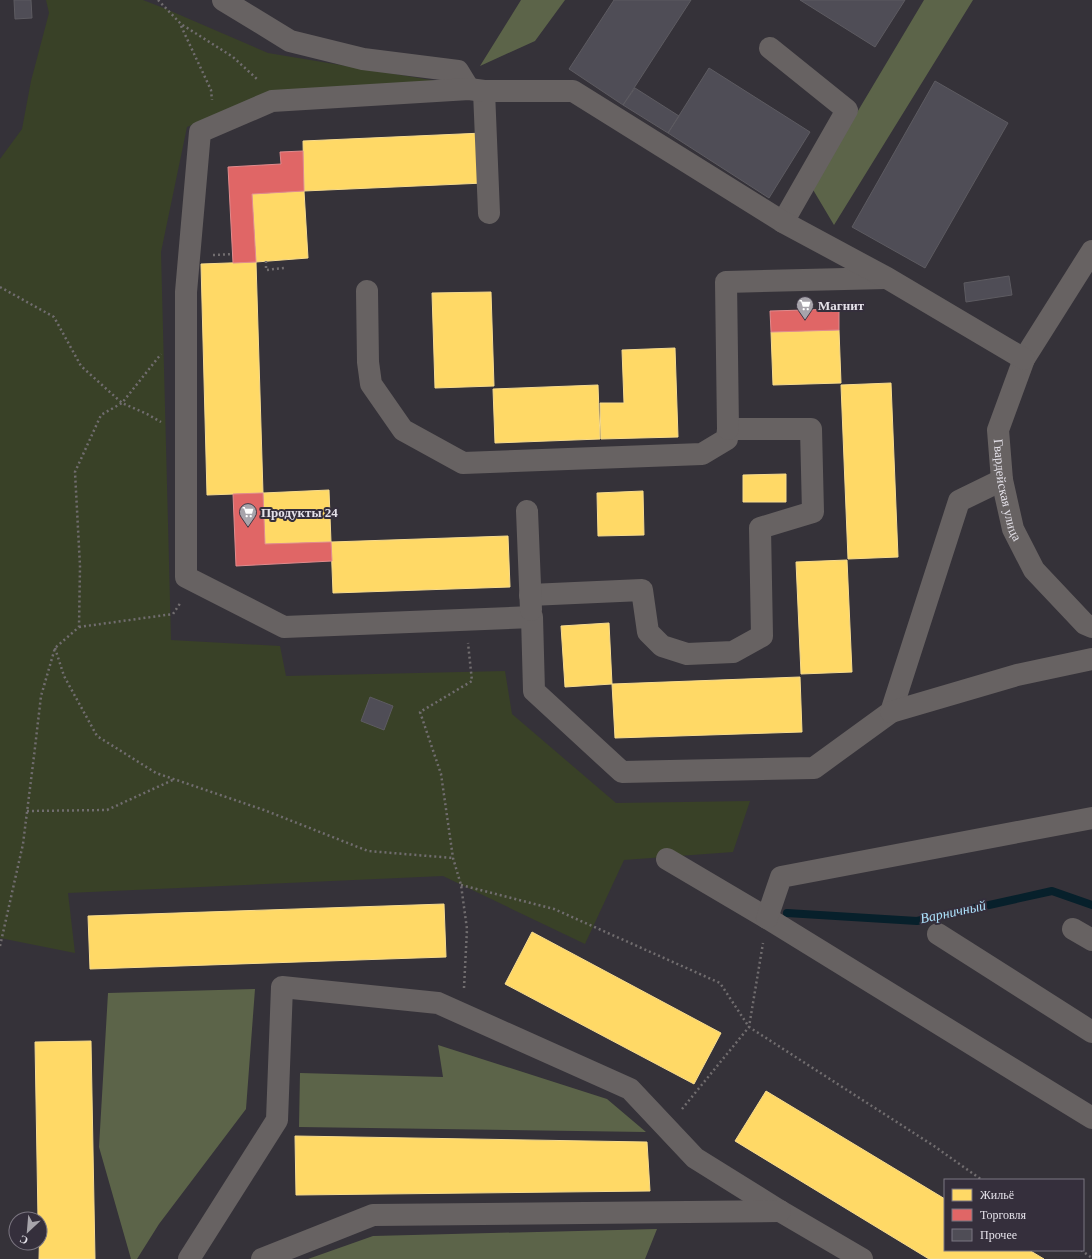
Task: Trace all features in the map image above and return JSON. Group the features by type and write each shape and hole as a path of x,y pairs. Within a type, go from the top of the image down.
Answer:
{"street":[{"path":"223,0 290,41 363,59 458,71 476,90 489,213"},
{"path":"770,48 847,110 783,222"},
{"path":"532,617 284,627 186,577 186,292 200,132 272,101 281,100 476,90 572,91 783,222 887,278 1024,359"},
{"name":"Гвардейская улица","path":"1092,251 1024,359 998,430 1002,480 1013,529 1034,570 1085,624 1092,627"},
{"path":"367,290 368,362 371,384 403,430 464,463 702,454 727,438 726,282 887,278"},
{"path":"530,595 642,590 648,632 662,646 687,654 733,652 762,636 760,528 813,512 811,429 728,429"},
{"path":"891,712 959,501 1002,480"},
{"path":"526,511 532,617 534,691 622,772 814,768 891,712 1017,676 1092,659"},
{"path":"767,918 780,877 1092,818"},
{"path":"667,859 767,918 1092,1118"},
{"path":"1073,929 1092,940"},
{"path":"938,934 1092,1032"},
{"path":"189,1259 278,1120 282,987 438,1003 630,1089 695,1158 780,1211 862,1259"},
{"path":"262,1259 373,1215 780,1211"}],"path":[{"path":"158,0 181,24 232,57 281,100"},
{"path":"181,24 212,90 213,126"},
{"path":"266,261 266,270 284,268"},
{"path":"0,287 54,317 81,366 122,403 147,414 186,436"},
{"path":"79,627 80,566 75,472 101,415 122,403 163,352"},
{"path":"0,946 23,844 40,696 55,648 79,627 173,614 195,581"},
{"path":"463,1014 467,929 462,885 453,858 441,774 420,712 472,681 465,620"},
{"path":"55,648 64,676 97,736 156,773 264,810 368,851 453,858"},
{"path":"27,811 107,810 175,779"},
{"path":"462,885 554,909 720,984 749,1027 934,1146 981,1179"},
{"path":"666,1128 749,1027 767,918"},
{"path":"1082,1251 1092,1258"}],"green space":[{"path":"46,0 143,0 268,53 449,83 267,94 187,127 161,252 171,640 280,646 286,676 505,671 512,714 616,803 750,801 733,852 624,860 585,944 443,876 68,893 75,953 0,938 0,159 22,129 31,81 49,13"},
{"path":"521,0 565,0 535,41 480,66"},
{"path":"924,0 973,0 834,225 812,188"},
{"path":"255,989 246,1109 159,1224 137,1259 131,1259 99,1147 108,993"},
{"path":"438,1045 607,1099 646,1132 299,1127 300,1073 443,1077"},
{"path":"657,1229 645,1259 308,1259 373,1236"}],"building: Жильё":[{"path":"483,133 484,183 304,191 303,141"},
{"path":"304,191 308,258 256,262 252,194"},
{"path":"256,262 263,493 207,495 201,264"},
{"path":"491,292 494,386 435,388 432,293"},
{"path":"839,330 841,383 773,385 771,332"},
{"path":"675,348 678,437 601,439 600,403 624,403 622,350"},
{"path":"891,383 898,557 848,559 841,385"},
{"path":"598,385 600,439 495,443 493,389"},
{"path":"786,474 786,502 743,502 743,475"},
{"path":"329,490 331,542 265,544 263,493"},
{"path":"643,491 644,535 598,536 597,493"},
{"path":"508,536 510,587 333,593 331,542"},
{"path":"847,560 852,672 801,674 796,562"},
{"path":"609,623 612,684 565,687 561,626"},
{"path":"800,677 802,732 615,738 612,684"},
{"path":"444,904 446,957 90,969 88,916"},
{"path":"532,932 721,1033 694,1084 505,984"},
{"path":"91,1041 95,1259 39,1259 39,1251 48,1251 48,1211 38,1211 35,1042"},
{"path":"766,1091 944,1198 944,1251 1031,1251 1044,1259 929,1259 735,1141"},
{"path":"295,1136 647,1142 650,1191 296,1195"}],"building: Торговля":[{"path":"303,151 304,191 252,194 256,262 233,263 228,167 281,164 280,152"},
{"name":"Магнит","path":"839,309 839,330 771,332 770,311"},
{"path":"263,493 265,544 331,542 332,561 236,566 233,494"}],"building: Прочее":[{"path":"14,0 31,0 32,18 15,19"},
{"path":"614,0 691,0 623,105 569,69"},
{"path":"800,0 905,0 875,47"},
{"path":"709,68 810,132 769,198 668,133"},
{"path":"935,81 1008,123 925,268 852,227"},
{"path":"635,88 679,116 668,133 623,105"},
{"path":"1009,276 1012,295 966,302 964,283"},
{"path":"370,697 393,706 384,730 361,721"}],"waterway":[{"name":"Варничный","path":"787,913 917,921 1052,891 1092,905"}],"place":[{"name":"Магнит","path":"805,320"},
{"name":"Продукты 24","path":"248,527"}]}
